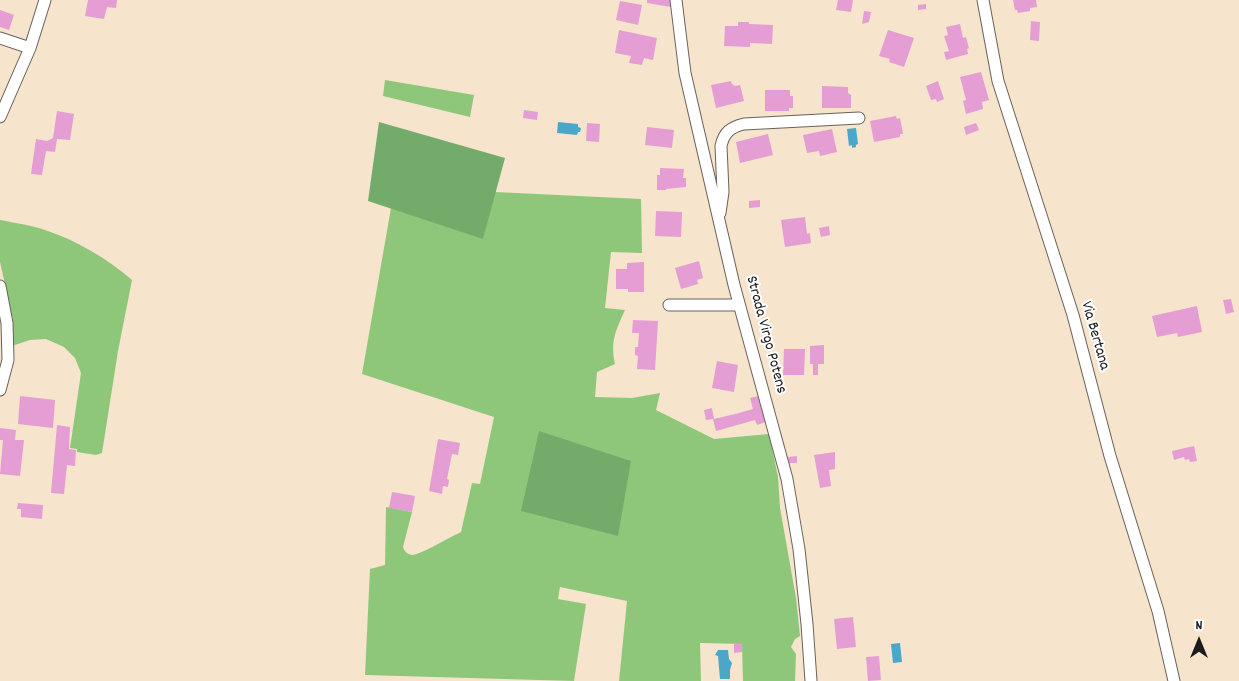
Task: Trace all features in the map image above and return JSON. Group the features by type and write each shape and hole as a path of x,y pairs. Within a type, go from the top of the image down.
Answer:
{"street":[{"path":"0,117 30,48 45,0"},
{"name":"Strada Virgo Potens","path":"676,0 685,73 739,305 787,479 799,549 811,681"},
{"name":"Via Bertana","path":"983,0 998,81 1073,315 1110,456 1158,611 1174,681"},
{"path":"0,38 30,48"},
{"path":"719,219 723,192 721,146 722,139 728,131 744,124 859,118"},
{"path":"0,286 7,324 8,360 0,390"},
{"path":"669,305 739,305"}],"green space":[{"path":"385,80 474,95 470,117 383,96"},
{"path":"379,122 505,158 483,239 368,201"},
{"path":"495,192 641,199 642,253 611,252 605,308 625,310 614,342 615,364 597,372 595,397 632,398 660,393 656,410 714,439 769,434 778,477 780,508 796,598 800,636 795,639 791,647 796,654 795,681 743,681 742,644 700,643 701,681 619,681 627,601 560,587 558,599 586,604 574,681 365,675 370,569 385,565 386,507 412,512 403,547 410,555 422,552 461,532 472,483 480,484 494,417 362,374 391,208 483,238"},
{"path":"0,220 40,228 68,239 113,265 132,280 118,351 102,453 96,455 77,452 77,449 70,448 81,373 75,358 64,347 46,339 30,340 12,346 13,320 0,262"},
{"path":"539,431 631,461 618,536 521,511"}],"water":[{"path":"558,122 578,124 578,127 581,128 580,132 577,135 557,133"},
{"path":"856,128 858,144 852,148 852,145 849,146 847,129"},
{"path":"900,643 902,662 893,663 891,644"},
{"path":"718,650 728,650 729,659 732,663 730,679 720,679 718,656 715,655"}],"building":[{"path":"88,0 117,0 116,8 107,7 104,19 85,16"},
{"path":"647,0 672,0 671,7 647,3"},
{"path":"838,0 853,0 851,12 836,10"},
{"path":"1013,0 1036,0 1037,7 1030,8 1030,11 1018,13 1015,10"},
{"path":"620,1 642,5 638,25 616,20"},
{"path":"926,4 926,9 918,10 918,5"},
{"path":"0,10 14,15 9,30 0,27"},
{"path":"864,11 871,12 869,22 862,24"},
{"path":"1031,21 1040,22 1039,41 1030,40"},
{"path":"738,22 773,25 772,44 750,43 750,47 724,46 725,26 738,26"},
{"path":"960,24 963,38 966,37 969,48 967,49 968,54 946,60 944,52 949,51 944,36 948,35 946,27"},
{"path":"619,30 657,38 653,60 644,58 642,65 629,63 631,56 615,53"},
{"path":"888,30 914,38 904,67 889,62 890,59 879,56"},
{"path":"981,72 989,100 982,102 983,109 966,114 963,101 966,100 960,77"},
{"path":"731,81 735,86 740,85 744,101 716,108 711,85"},
{"path":"938,81 944,99 937,102 936,99 931,100 926,86"},
{"path":"822,86 848,87 848,93 851,95 851,108 822,108"},
{"path":"765,90 790,90 790,96 793,96 793,108 789,108 789,111 765,111"},
{"path":"524,110 538,112 537,120 523,118"},
{"path":"57,111 74,114 70,140 57,139 55,152 46,151 42,175 31,174 36,139 47,141 53,138"},
{"path":"896,116 897,119 900,118 903,134 900,134 900,137 874,142 870,121"},
{"path":"587,123 600,124 599,142 586,141"},
{"path":"976,123 979,130 966,135 964,127"},
{"path":"647,127 674,130 672,148 645,145"},
{"path":"832,129 837,152 820,156 819,151 807,153 803,135"},
{"path":"768,134 773,155 740,163 736,142"},
{"path":"660,168 684,169 683,178 686,178 686,187 657,190 657,175 660,175"},
{"path":"760,200 760,207 749,208 749,201"},
{"path":"656,211 682,212 681,237 655,236"},
{"path":"805,217 807,234 810,233 811,243 785,247 781,220"},
{"path":"829,226 830,235 821,237 819,228"},
{"path":"699,261 703,278 697,280 698,284 681,289 675,268"},
{"path":"644,262 644,292 628,292 628,289 616,289 616,269 627,269 627,263"},
{"path":"1231,299 1234,312 1226,314 1223,300"},
{"path":"1197,306 1202,332 1178,337 1177,333 1157,337 1152,316"},
{"path":"633,320 658,321 655,370 637,369 638,356 635,355 635,347 638,347 639,333 632,333"},
{"path":"824,345 824,364 818,364 818,375 813,375 813,364 810,364 810,346"},
{"path":"784,349 805,349 804,375 783,375"},
{"path":"717,361 738,365 734,392 712,388"},
{"path":"762,395 766,422 757,425 755,420 716,431 713,419 706,420 704,410 712,408 714,419 739,413 753,409 750,398"},
{"path":"20,396 55,400 53,428 18,424"},
{"path":"57,425 70,427 69,449 76,450 75,466 67,465 64,494 51,493"},
{"path":"0,428 16,430 15,440 24,440 20,476 0,474 3,440 0,440"},
{"path":"438,439 460,443 458,455 452,454 447,479 449,480 448,487 443,486 442,494 429,491"},
{"path":"1194,446 1197,461 1190,462 1189,459 1185,460 1184,457 1174,460 1172,451"},
{"path":"835,452 835,469 829,470 831,486 820,488 814,455"},
{"path":"797,456 797,463 789,463 788,457"},
{"path":"392,492 415,496 412,512 389,508"},
{"path":"18,503 43,505 42,519 21,517 21,509 17,509"},
{"path":"853,617 856,647 837,649 834,619"},
{"path":"734,644 742,644 742,652 734,653"},
{"path":"879,656 881,680 868,681 866,657"}]}
